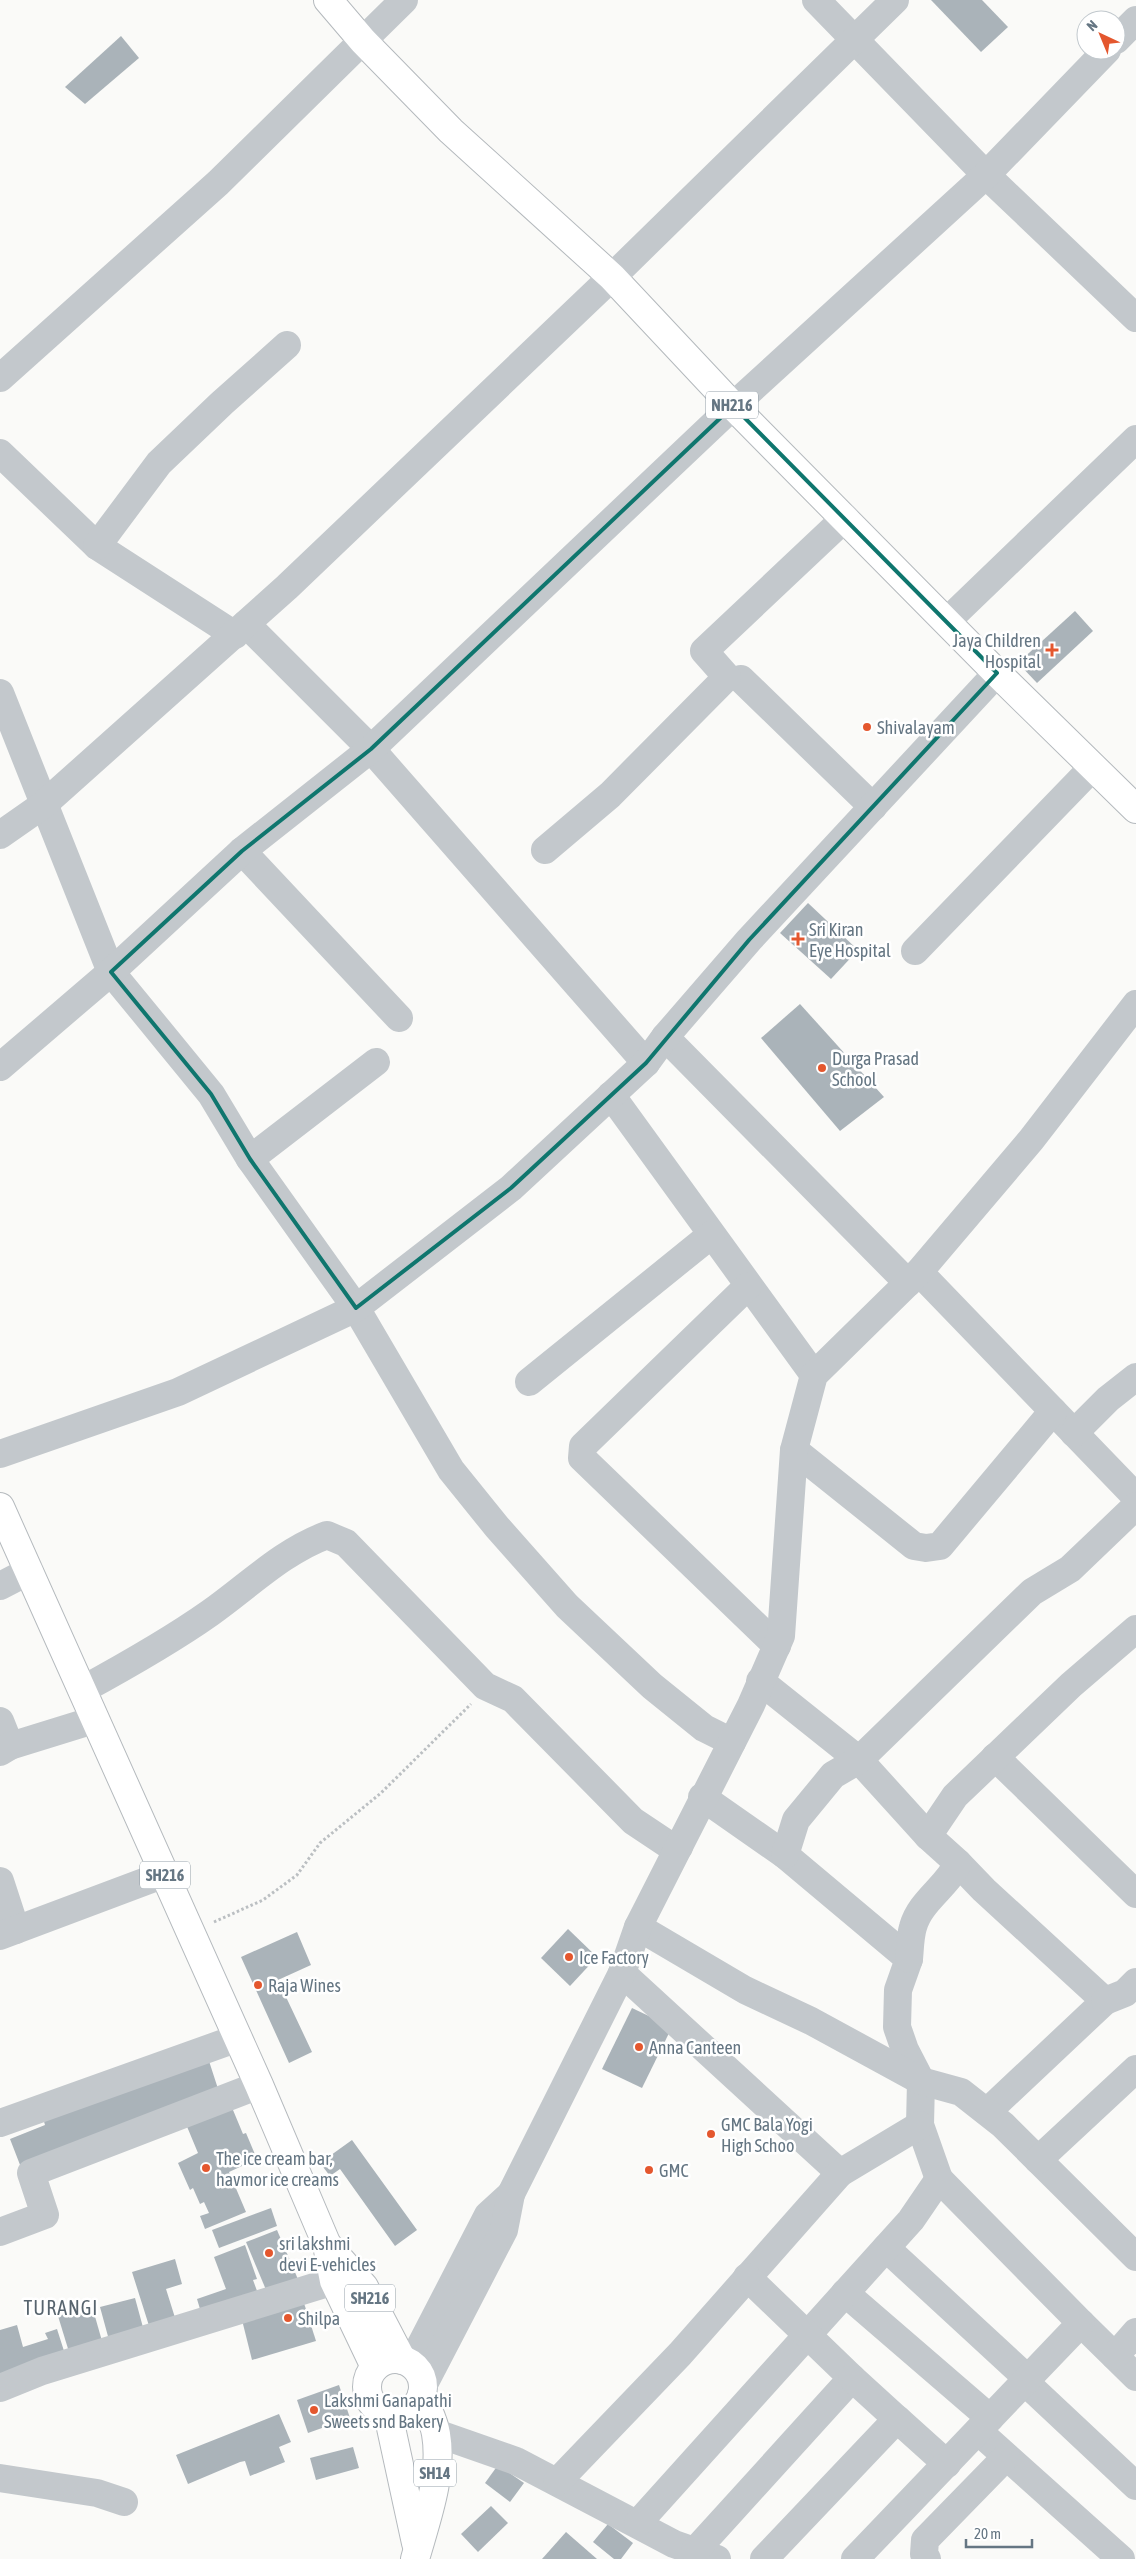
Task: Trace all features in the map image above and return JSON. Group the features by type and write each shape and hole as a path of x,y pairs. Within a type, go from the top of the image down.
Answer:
{"main road":[{"name":"NH216","path":"328,0 363,41 451,132 612,277 733,406 997,673 1136,809"},
{"name":"SH216","path":"0,1507 259,2085 327,2245 334,2280 375,2367"},
{"name":"SH216","path":"327,2245 364,2287 415,2376"},
{"path":"388,2360 415,2376 415,2406 402,2414 388,2414 375,2407 368,2394 368,2380 375,2367 388,2360"},
{"name":"SH14","path":"415,2376 436,2433 434,2485 416,2556"},
{"name":"SH14","path":"388,2414 416,2556"}],"street":[{"path":"0,378 218,183 404,0"},
{"path":"816,0 986,175 1136,318"},
{"path":"0,835 43,805 240,630 612,277 895,0"},
{"path":"1126,30 1136,20"},
{"path":"0,1068 111,972 242,851 371,749 733,406 986,175 1097,60"},
{"path":"97,546 159,463 287,345"},
{"path":"947,621 1136,439"},
{"path":"0,453 97,546 240,630 371,749 646,1063"},
{"path":"545,850 610,794 727,677 704,651 845,518"},
{"path":"0,1454 178,1392 356,1308 511,1188 646,1063 665,1037 749,940 997,673"},
{"path":"741,679 873,807"},
{"path":"0,693 111,972 211,1094 250,1159 356,1308 451,1470 496,1527 567,1606 652,1686 704,1728 732,1742"},
{"path":"915,951 1093,767"},
{"path":"242,851 399,1018"},
{"path":"415,2376 488,2215 511,2194 622,1973 638,1927 702,1797 751,1705 781,1636 794,1450 814,1375 913,1278 1031,1140 1136,1004"},
{"path":"665,1037 1053,1411 1136,1497"},
{"path":"250,1159 376,1062"},
{"path":"611,1095 814,1375"},
{"path":"529,1382 712,1235"},
{"path":"748,1286 583,1446 582,1458 777,1646"},
{"path":"1074,1433 1108,1399 1136,1377"},
{"path":"794,1450 914,1546 926,1548 940,1546 1053,1411"},
{"path":"785,1855 796,1820 833,1774 859,1760 1032,1592 1070,1569 1136,1506"},
{"path":"82,1690 159,1647 210,1614 271,1567 315,1540 327,1535 346,1543 485,1686 513,1700 633,1821 666,1843 679,1847"},
{"path":"0,1586 30,1571"},
{"path":"928,1836 955,1796 1071,1685 1136,1629"},
{"path":"760,1681 859,1760 928,1836 1105,2001"},
{"path":"0,1720 5,1749 94,1720"},
{"path":"995,1757 1136,1894"},
{"path":"702,1797 785,1855 910,1958"},
{"path":"958,1863 952,1875 923,1906 912,1927 910,1958 898,1990 897,2027 905,2050 921,2081 920,2125 939,2180 1136,2377"},
{"path":"0,1881 8,1933 165,1874"},
{"path":"638,1927 745,1990 811,2021 921,2081 961,2092 1003,2125 1038,2160 1131,2244"},
{"path":"622,1973 840,2173"},
{"path":"986,2112 1105,2001 1125,1993 1136,1982"},
{"path":"0,2123 238,2038"},
{"path":"1038,2160 1136,2069"},
{"path":"0,2232 45,2216 32,2173 259,2085"},
{"path":"557,2482 680,2354 840,2173 920,2125"},
{"path":"638,2523 912,2220 939,2180"},
{"path":"886,2248 1027,2380 1136,2486"},
{"path":"747,2277 806,2336 947,2464"},
{"path":"0,2388 42,2371 334,2280"},
{"path":"846,2293 984,2425 1006,2457 1121,2559"},
{"path":"855,2559 1081,2323"},
{"path":"1115,2356 1136,2332"},
{"path":"436,2433 516,2462 638,2523 674,2544 706,2555 852,2378"},
{"path":"764,2559 896,2419"},
{"path":"927,2559 924,2554 925,2540 1006,2457"},
{"path":"0,2478 97,2493 124,2502"}],"path":[{"path":"190,1933 263,1900 297,1875 320,1843 381,1793 469,1707 485,1686"}],"highlighted area":[{"path":"733,406 997,673 749,940 646,1063 511,1188 356,1308 250,1159 211,1094 111,972 242,851 371,749"}],"building":[{"path":"931,0 982,0 1008,27 981,52"},
{"path":"121,36 139,58 85,104 65,87"},
{"path":"1075,611 1093,631 1037,683 1018,663"},
{"path":"808,903 858,950 831,979 780,933"},
{"name":"Durga Prasad School","path":"800,1004 884,1097 840,1131 761,1038"},
{"name":"Ice Factory","path":"568,1929 597,1957 570,1986 541,1958"},
{"path":"297,1932 311,1965 278,1980 312,2052 289,2063 241,1957"},
{"path":"632,2008 672,2027 642,2088 602,2069"},
{"path":"209,2061 221,2098 22,2170 10,2139 45,2125 43,2118"},
{"path":"228,2098 243,2134 246,2133 257,2159 229,2172 246,2212 205,2229 200,2216 209,2213 204,2202 200,2204 193,2188 190,2190 178,2163 198,2153 183,2117"},
{"path":"352,2140 417,2230 395,2246 340,2169 330,2176 320,2163"},
{"path":"271,2208 277,2226 219,2248 212,2230"},
{"name":"sri lakshmi devi E-vehicles","path":"277,2230 300,2284 269,2297 246,2242"},
{"path":"245,2245 257,2279 253,2280 260,2299 203,2319 197,2299 226,2289 214,2257"},
{"path":"175,2259 182,2284 166,2289 177,2324 151,2332 132,2272"},
{"path":"135,2298 144,2331 109,2340 100,2307"},
{"path":"303,2300 316,2341 252,2360 242,2320"},
{"path":"92,2306 102,2341 69,2352 58,2316"},
{"path":"17,2325 23,2347 48,2339 45,2333 57,2329 64,2351 0,2378 0,2330"},
{"path":"339,2385 350,2418 308,2433 297,2400"},
{"path":"279,2414 291,2442 279,2447 285,2462 250,2476 245,2461 240,2462 188,2484 176,2455"},
{"path":"353,2447 359,2468 316,2480 310,2458"},
{"path":"498,2465 524,2483 510,2502 485,2483"},
{"path":"491,2506 508,2523 478,2552 461,2534"},
{"path":"608,2524 633,2543 621,2559 614,2559 593,2542"},
{"path":"566,2532 597,2559 542,2559"}],"place":[{"name":"Jaya Children Hospital","path":"1052,650"},
{"name":"Shivalayam","path":"867,727"},
{"name":"Sri Kiran Eye Hospital","path":"798,939"},
{"name":"Durga Prasad School","path":"822,1068"},
{"name":"Ice Factory","path":"569,1957"},
{"name":"Raja Wines","path":"258,1985"},
{"name":"Anna Canteen","path":"639,2047"},
{"name":"GMC Bala Yogi High Schoo","path":"711,2134"},
{"name":"The ice cream bar, havmor ice creams","path":"206,2168"},
{"name":"GMC","path":"649,2170"},
{"name":"sri lakshmi devi E-vehicles","path":"269,2253"},
{"name":"Shilpa","path":"288,2318"},
{"name":"Lakshmi Ganapathi Sweets snd Bakery","path":"314,2410"}],"district":[{"name":"TURANGI","path":"61,2307"}]}
